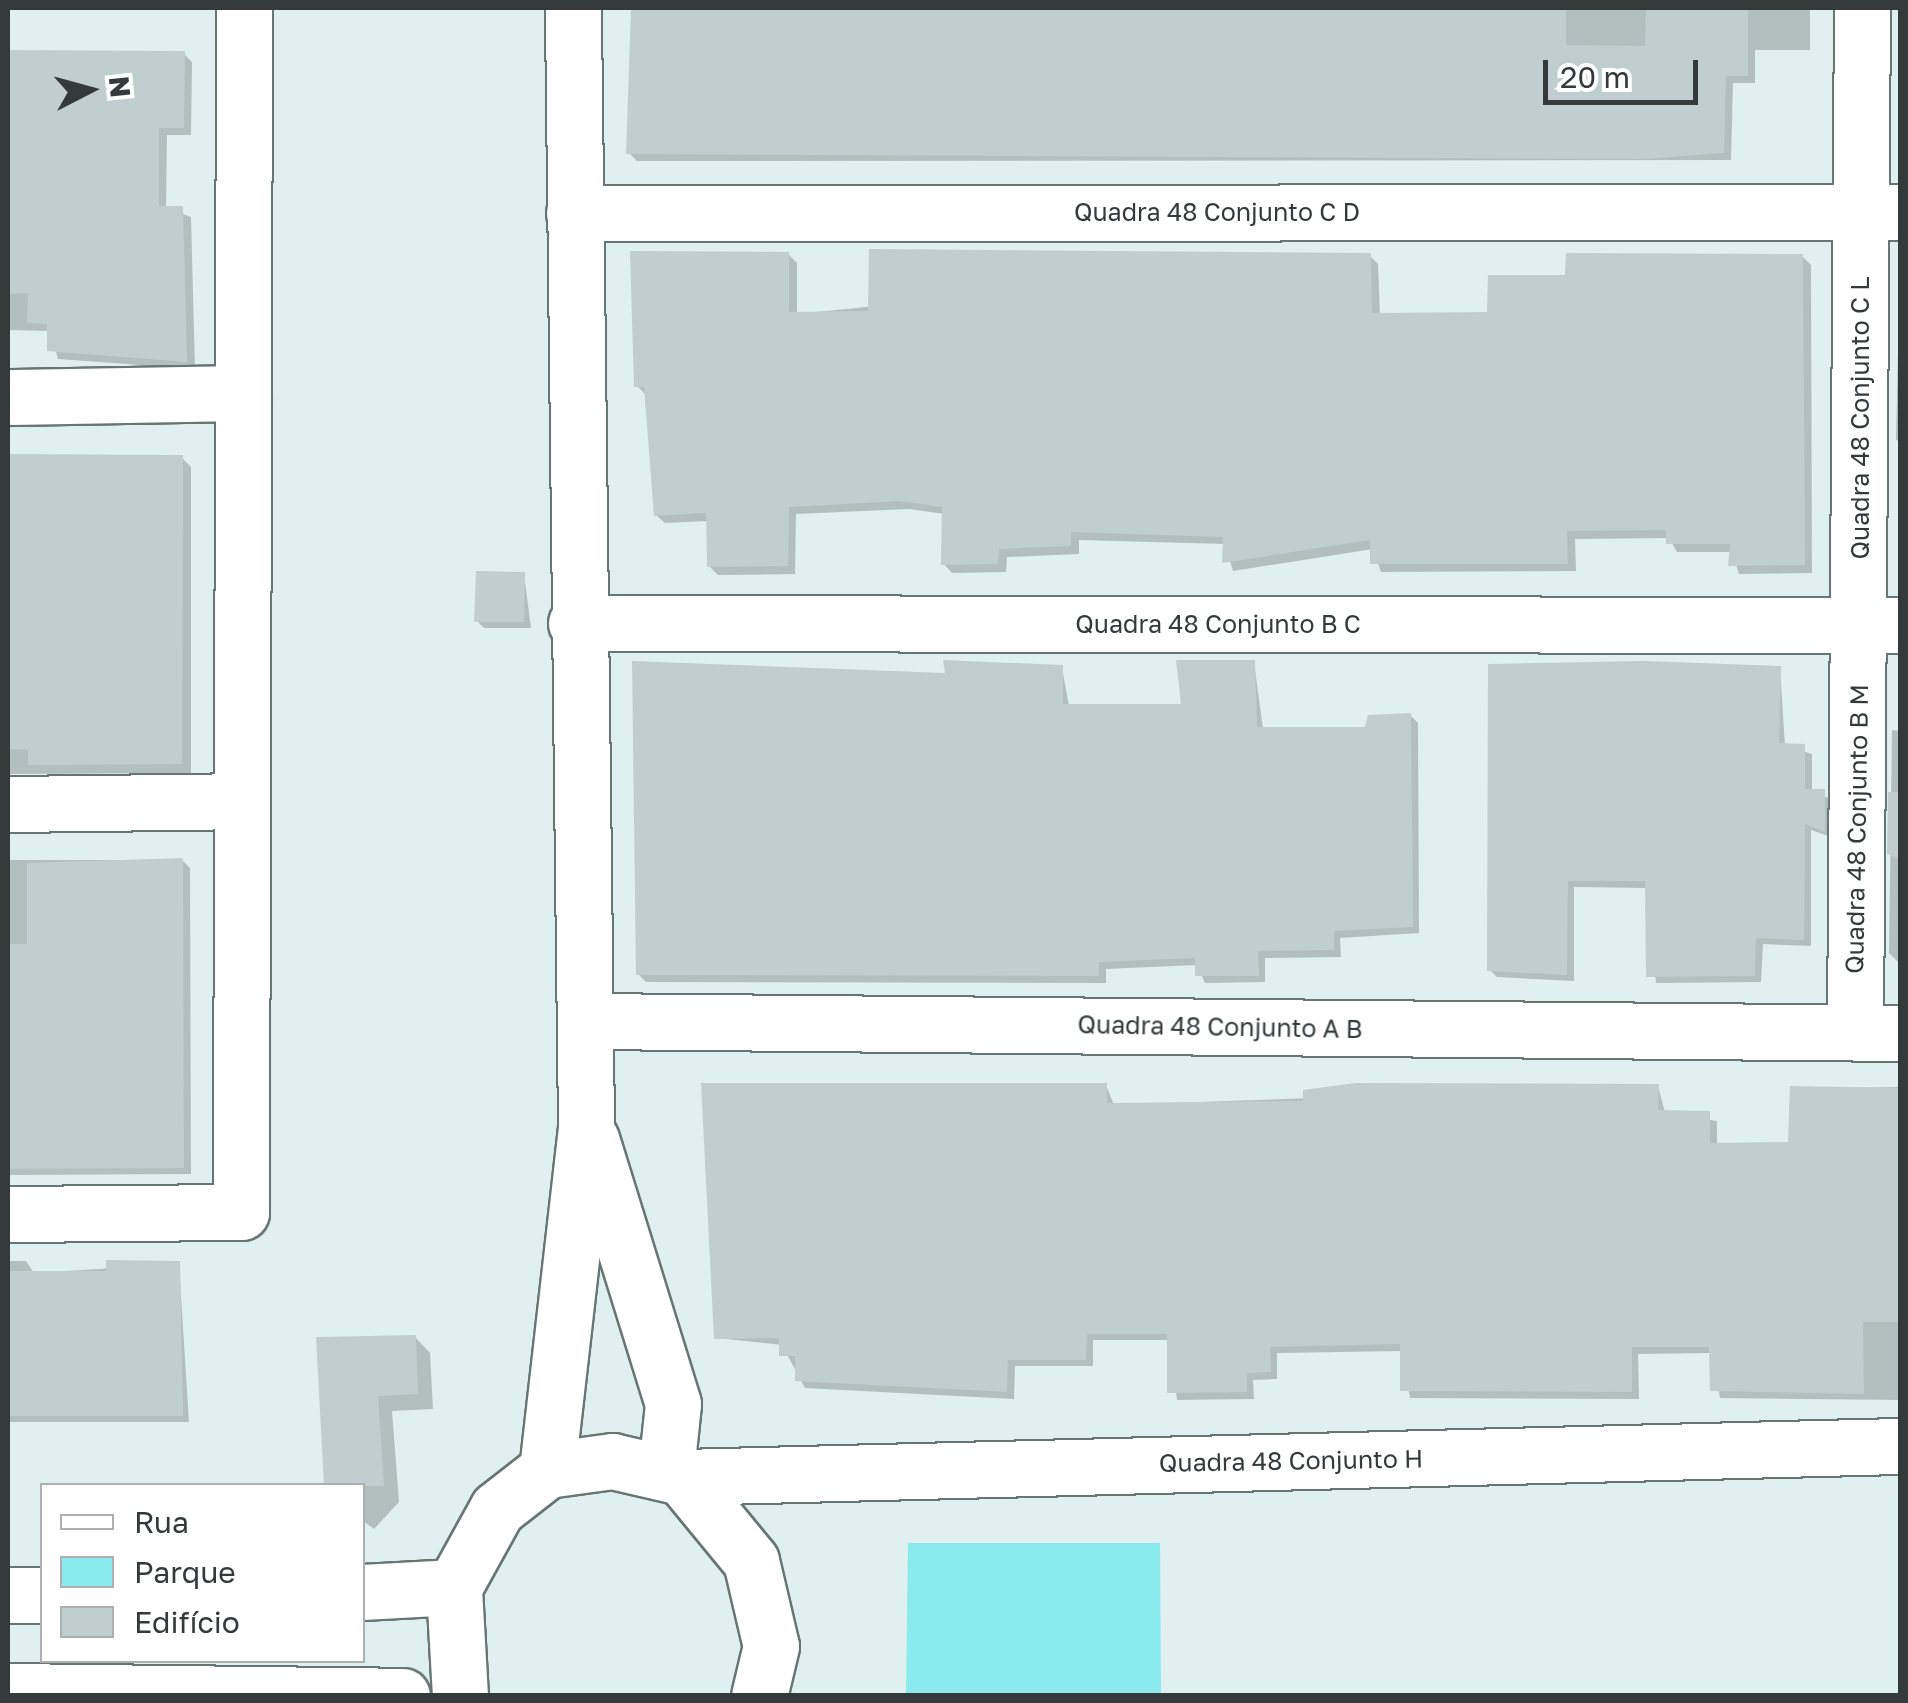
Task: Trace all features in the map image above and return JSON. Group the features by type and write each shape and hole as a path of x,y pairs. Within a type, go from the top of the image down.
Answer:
{"street":[{"path":"8,1214 240,1212 244,8"},
{"path":"460,1696 454,1586 497,1510 547,1470 586,1127 576,623 573,8"},
{"name":"Quadra 48 Conjunto C L","path":"1862,8 1881,212 1880,625"},
{"name":"Quadra 48 Conjunto C D","path":"574,212 1881,212"},
{"path":"8,397 243,393"},
{"name":"Quadra 48 Conjunto B C","path":"576,623 1880,625"},
{"name":"Quadra 48 Conjunto B M","path":"1878,1033 1880,625"},
{"path":"8,804 242,801"},
{"name":"Quadra 48 Conjunto A B","path":"584,1021 1878,1033"},
{"path":"586,1127 673,1404 674,1474 751,1561 771,1646 759,1696"},
{"name":"Quadra 48 Conjunto H","path":"547,1470 612,1462 674,1474 1900,1446"},
{"path":"365,1592 454,1586"},
{"path":"8,1595 40,1595"},
{"path":"8,1692 402,1696"}],"green space":[{"path":"908,1543 1160,1543 1161,1695 906,1695"}],"building":[{"path":"631,8 1566,8 1566,45 1645,46 1646,8 1748,8 1748,76 1726,76 1724,153 1644,159 626,154"},
{"path":"8,50 185,51 184,128 159,128 159,206 183,206 187,362 47,351 47,324 27,323 28,293 8,294"},
{"path":"869,249 1371,253 1372,313 1487,312 1488,275 1565,275 1566,253 1803,254 1805,565 1728,566 1730,544 1666,544 1666,530 1567,531 1568,564 1370,564 1370,540 1222,563 1223,537 1071,532 1071,546 999,549 998,564 941,565 942,507 899,501 789,507 788,566 707,567 706,513 654,516 644,387 634,387 630,251 789,252 789,312 868,311"},
{"path":"8,454 183,455 182,764 28,765 28,750 8,749"},
{"path":"476,571 525,572 524,622 474,622"},
{"path":"943,660 1063,665 1063,704 1181,704 1176,660 1255,660 1257,727 1365,727 1368,715 1411,713 1413,927 1334,931 1334,950 1258,951 1259,976 1195,976 1195,958 1099,962 1099,976 636,975 632,661 945,673"},
{"path":"1645,661 1781,666 1779,743 1805,744 1805,789 1825,789 1825,832 1805,824 1804,940 1756,938 1755,976 1646,977 1645,881 1568,881 1567,975 1487,971 1488,664"},
{"path":"1888,792 1900,792 1900,859 1887,854"},
{"path":"183,858 184,1168 8,1169 8,944 27,944 27,863"},
{"path":"701,1083 1107,1083 1107,1103 1303,1101 1303,1090 1356,1083 1659,1084 1658,1110 1710,1111 1710,1143 1788,1142 1790,1086 1900,1088 1900,1322 1863,1322 1864,1394 1710,1391 1709,1347 1632,1347 1632,1392 1400,1391 1400,1344 1270,1347 1271,1372 1247,1373 1247,1392 1167,1393 1167,1334 1087,1334 1086,1360 1008,1360 1007,1392 795,1381 795,1356 779,1356 779,1338 714,1339"},
{"path":"106,1260 180,1261 183,1416 8,1416 8,1271 106,1271"},
{"path":"416,1335 418,1394 378,1396 384,1486 324,1483 316,1337"}]}
